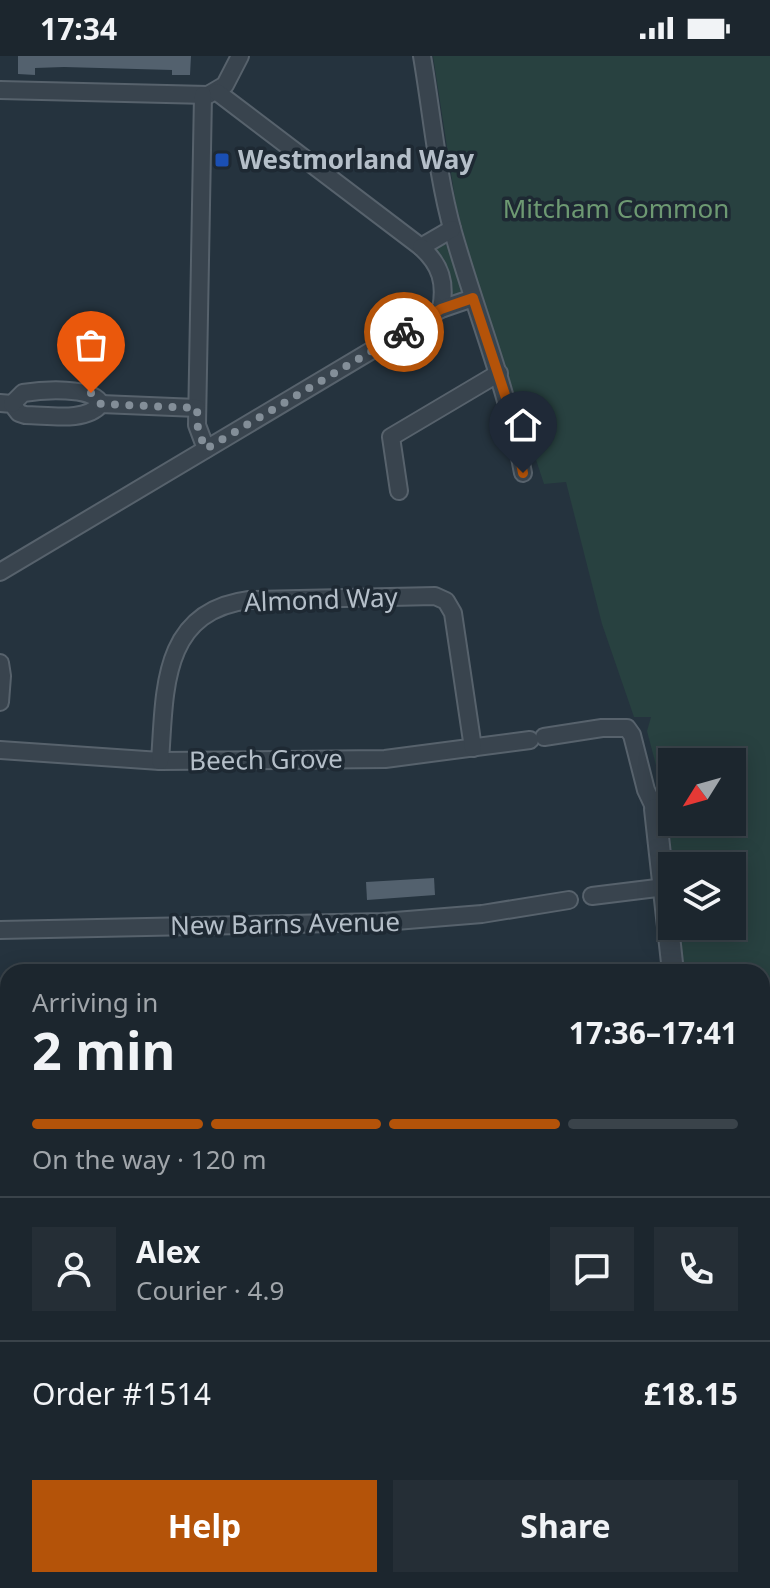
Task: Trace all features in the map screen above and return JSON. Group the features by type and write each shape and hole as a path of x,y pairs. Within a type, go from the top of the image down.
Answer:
{"street":[{"path":"210,94 227,82 240,56"},
{"path":"422,56 452,229 499,373 523,473"},
{"path":"0,90 210,94 421,247 438,266 443,280 441,309"},
{"path":"206,449 198,431 197,408 210,94"},
{"path":"421,247 452,229"},
{"path":"0,572 441,309 473,298"},
{"path":"399,491 391,437 499,373"},
{"path":"85,392 96,396 101,404 97,410 80,416 25,415 6,404 23,393 85,392"},
{"path":"101,404 197,408"},
{"name":"Almond Way","path":"160,761 165,685 176,648 199,620 228,604 249,600 435,596 446,601 453,613 473,748"},
{"path":"0,663 0,702"},
{"name":"Beech Grove","path":"0,750 160,761 385,759 602,728 627,728 632,735 646,790 655,809"},
{"path":"655,809 661,852"},
{"path":"592,896 658,888"},
{"name":"New Barns Avenue","path":"0,930 383,922 482,914 569,900"},
{"path":"670,940 672,964"}],"green space":[{"name":"Mitcham Common","path":"433,56 770,56 770,964 683,964 681,940 746,940 746,852 672,852 670,836 746,836 746,748 658,748 658,773 647,731 651,717 634,717 602,624 566,482 544,484 474,271 456,205"},
{"path":"442,241 449,249 462,294 451,299 435,250 435,246"}],"building":[{"path":"18,56 191,56 190,75 172,75 172,70 64,67 35,68 35,75 18,74"},
{"path":"434,878 435,895 367,900 366,882"}],"way so far":[{"path":"91,393 101,404 197,408 198,431 206,449 404,332"}],"place":[{"name":"Westmorland Way","path":"222,160"}],"route":[{"path":"404,332 441,309 473,298 510,410 523,473"}]}
